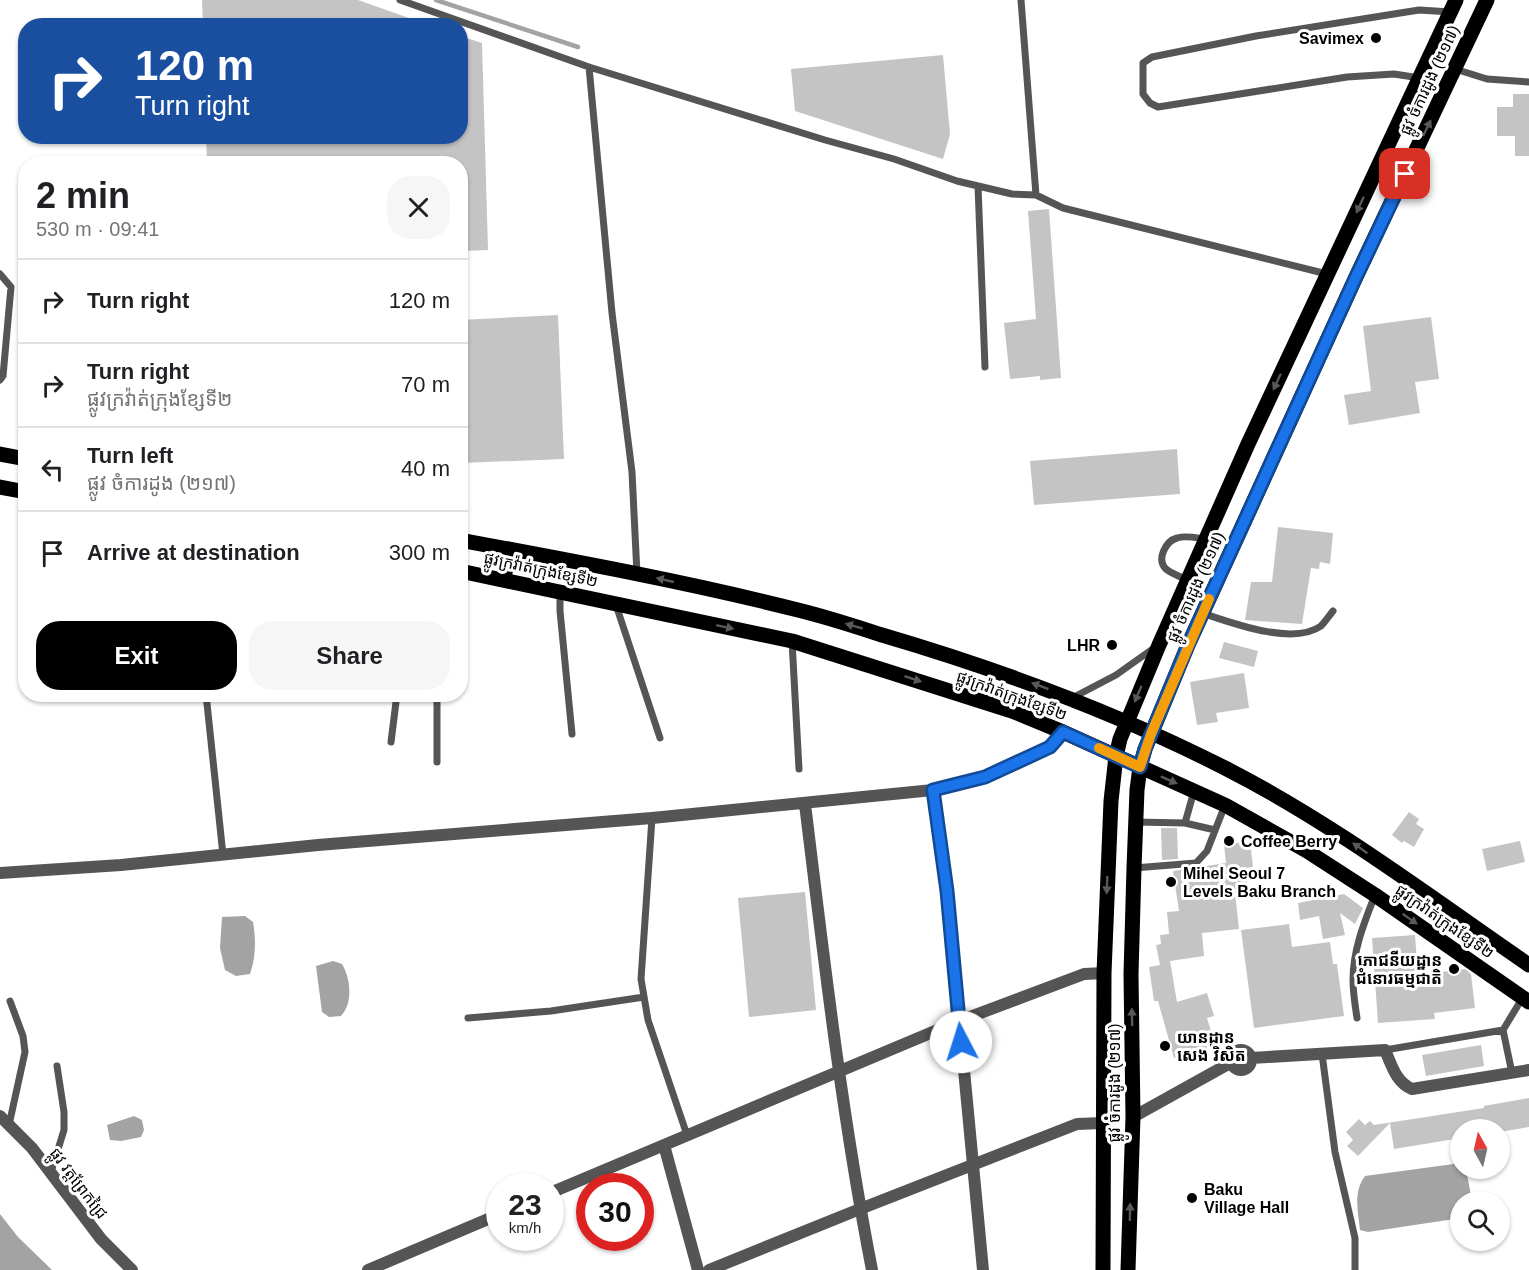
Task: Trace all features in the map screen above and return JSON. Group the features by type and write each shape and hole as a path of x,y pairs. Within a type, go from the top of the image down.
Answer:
{"main road":[{"name":"ផ្លូវ ចំការដូង (២១៧)","path":"1128,1270 1133,1117 1131,974 1140,767 1151,734 1202,613 1487,0"},
{"name":"ផ្លូវ ចំការដូង (២១៧)","path":"1103,1270 1104,973 1111,801 1116,756 1127,722 1206,538 1327,274 1454,6"},
{"path":"1370,184 1395,195"},
{"path":"0,454 18,457"},
{"path":"0,487 18,490"},
{"name":"ផ្លូវក្រវ៉ាត់ក្រុងខ្សែទី២","path":"468,541 637,574 800,610 1021,678 1072,698 1226,768 1326,825 1529,965"},
{"path":"504,579 509,549"},
{"name":"ផ្លូវក្រវ៉ាត់ក្រុងខ្សែទី២","path":"468,572 792,641 1012,711 1225,805 1307,851 1526,999"}],"street":[{"path":"0,873 121,865 652,818 933,790 985,777 1050,747 1063,732"},
{"path":"933,790 947,891 983,1270"},
{"path":"805,804 838,1072 872,1270"},
{"path":"564,1187 959,1021 1084,974 1104,973"},
{"path":"1133,1117 1232,1062 1237,1069 1243,1070 1250,1064 1251,1058 1385,1050 1398,1079 1412,1089 1529,1070"},
{"name":"ផ្លូវ វត្តព្រែកជ្រៃ","path":"5,1121 32,1148 101,1239 132,1270"},
{"path":"709,1270 1077,1125 1103,1123"},
{"path":"664,1145 698,1270"},
{"path":"368,1270 486,1220"}],"lane":[{"path":"400,0 451,18"},
{"path":"1021,0 1036,195"},
{"path":"1420,78 1394,75 1347,77 1158,107 1150,103 1143,94 1143,63 1152,57 1268,34 1454,6"},
{"path":"468,24 588,67 825,141 894,159 957,181 1012,194 1036,195 1063,208 1327,274"},
{"path":"588,67 612,313 632,472 637,574"},
{"path":"1455,69 1487,79 1529,82"},
{"path":"978,186 985,367"},
{"path":"0,274 11,287 3,376 0,380"},
{"path":"1188,580 1166,569 1161,555 1175,538 1206,538"},
{"path":"560,591 572,734"},
{"path":"615,602 660,738"},
{"path":"1202,613 1253,629 1293,635 1320,626 1333,611"},
{"path":"792,641 799,769"},
{"path":"1072,698 1116,675 1159,645"},
{"path":"207,702 224,855"},
{"path":"391,742 396,702"},
{"path":"436,762 437,702"},
{"path":"1185,823 1194,791"},
{"path":"1134,868 1196,863 1207,851 1225,805"},
{"path":"652,818 640,979 648,1020 687,1135"},
{"path":"1136,822 1185,823 1215,830"},
{"path":"1357,1018 1353,982 1355,956 1375,895"},
{"path":"468,1018 551,1011 644,997"},
{"path":"1385,1050 1503,1030 1526,999"},
{"path":"5,1121 25,1052 23,1036 10,1001"},
{"path":"1503,1030 1512,1073"},
{"path":"1322,1054 1335,1152 1354,1238 1355,1270"},
{"path":"51,1172 64,1130 64,1112 57,1066"}],"shaded area":[{"path":"245,916 253,922 255,942 253,961 250,974 236,976 225,970 220,948 222,917"},
{"path":"333,961 342,964 345,970 349,984 349,998 341,1016 329,1017 322,1012 316,966"},
{"path":"134,1116 142,1120 144,1130 141,1137 121,1141 110,1140 107,1125"},
{"path":"1450,1164 1450,1179 1468,1179 1470,1191 1450,1191 1450,1220 1368,1232 1360,1230 1358,1209 1359,1189 1365,1176"},
{"path":"0,1214 18,1237 52,1270 0,1270"}],"building":[{"path":"202,0 358,0 409,18 203,18"},
{"path":"468,39 482,43 488,250 468,251 468,156 207,156 206,144 468,144"},
{"path":"943,55 950,134 943,159 795,111 791,69"},
{"path":"1513,94 1529,94 1529,156 1515,156 1515,136 1497,136 1497,107 1513,107"},
{"path":"1049,209 1061,378 1040,380 1040,376 1010,379 1004,323 1036,319 1028,211"},
{"path":"558,315 564,459 468,463 468,320"},
{"path":"1431,317 1439,379 1415,382 1420,413 1349,425 1344,395 1371,391 1363,326"},
{"path":"1177,449 1180,494 1034,505 1030,461"},
{"path":"1278,527 1333,533 1330,564 1320,562 1319,569 1311,568 1302,624 1245,620 1251,582 1272,582"},
{"path":"1224,642 1258,651 1254,667 1219,658"},
{"path":"1244,673 1249,708 1216,713 1218,722 1197,725 1190,682"},
{"path":"1409,812 1419,819 1416,824 1424,829 1414,847 1404,841 1402,843 1392,835"},
{"path":"1161,828 1177,828 1178,859 1162,860"},
{"path":"1250,841 1253,867 1245,868 1248,891 1235,893 1239,929 1202,933 1204,956 1170,961 1177,1002 1207,993 1214,1016 1207,1018 1216,1047 1174,1058 1158,1001 1154,1001 1149,967 1160,965 1156,945 1161,944 1160,935 1169,934 1167,912 1179,911 1173,871 1226,863 1224,845"},
{"path":"1520,841 1525,862 1487,871 1482,849"},
{"path":"805,892 816,1010 749,1017 738,898"},
{"path":"1344,894 1363,908 1355,924 1340,913 1345,935 1323,939 1319,916 1300,920 1298,903"},
{"path":"1289,924 1292,947 1330,942 1333,964 1337,964 1344,1016 1254,1028 1241,930"},
{"path":"1415,935 1418,975 1465,969 1471,974 1475,1008 1434,1013 1435,1019 1378,1023 1372,938"},
{"path":"1481,1045 1484,1066 1426,1076 1422,1055"},
{"path":"1529,1098 1529,1127 1510,1130 1510,1119 1450,1119 1450,1140 1394,1149 1390,1123 1358,1156 1347,1146 1353,1140 1346,1132 1359,1119 1365,1125 1370,1121 1374,1125 1484,1108 1484,1106"}],"waterway":[{"path":"436,0 578,47"}],"slow traffic":[{"path":"1099,748 1140,767 1151,734 1209,599"}],"place":[{"name":"Savimex","path":"1376,38"},
{"name":"LHR","path":"1112,645"},
{"name":"Coffee Berry","path":"1229,841"},
{"name":"Mihel Seoul 7 Levels Baku Branch","path":"1171,882"},
{"name":"ភោជនីយដ្ឋាន ជំនោរធម្មជាតិ","path":"1454,969"},
{"name":"យានដ្ឋាន សេង វិសិត","path":"1165,1046"},
{"name":"Baku Village Hall","path":"1192,1198"}],"route":[{"path":"961,1042 947,891 933,790 985,777 1050,747 1063,732 1140,767 1145,749 1188,645 1405,174"}]}
